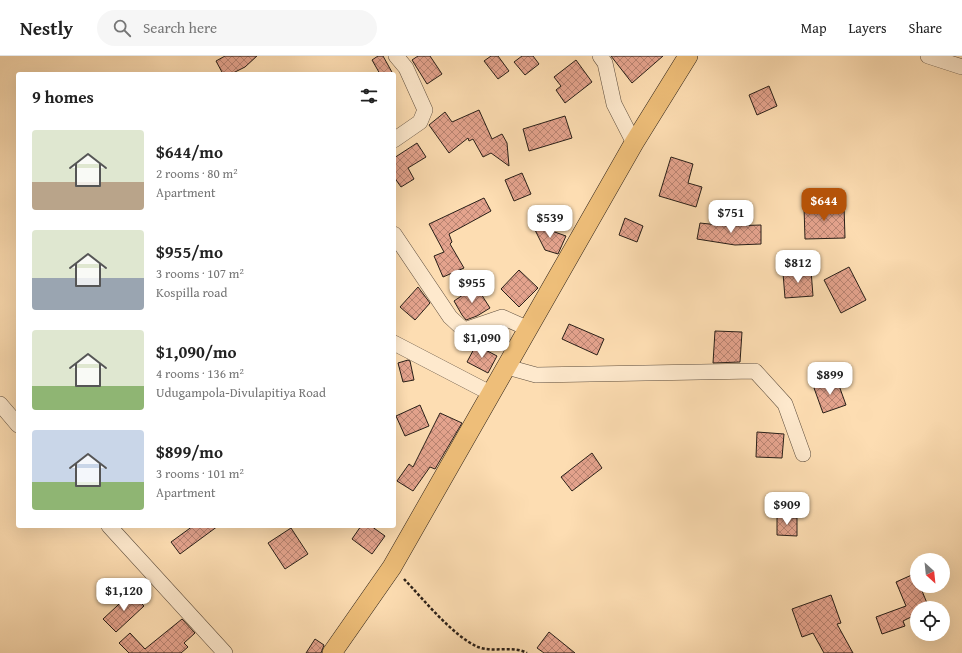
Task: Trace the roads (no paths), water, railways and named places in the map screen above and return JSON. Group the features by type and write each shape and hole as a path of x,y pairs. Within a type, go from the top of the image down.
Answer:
{"main road":[{"path":"332,653 392,567 634,143 688,56"}],"street":[{"path":"396,56 406,68 425,110 420,122 396,139"},
{"path":"600,56 605,63 614,104 634,143"},
{"path":"928,56 962,68"},
{"path":"396,237 450,317 464,330 502,317 529,329"},
{"path":"396,344 492,394"},
{"path":"507,367 536,375 755,372 785,404 803,454"},
{"path":"0,404 16,423"},
{"path":"111,528 225,653"}]}
